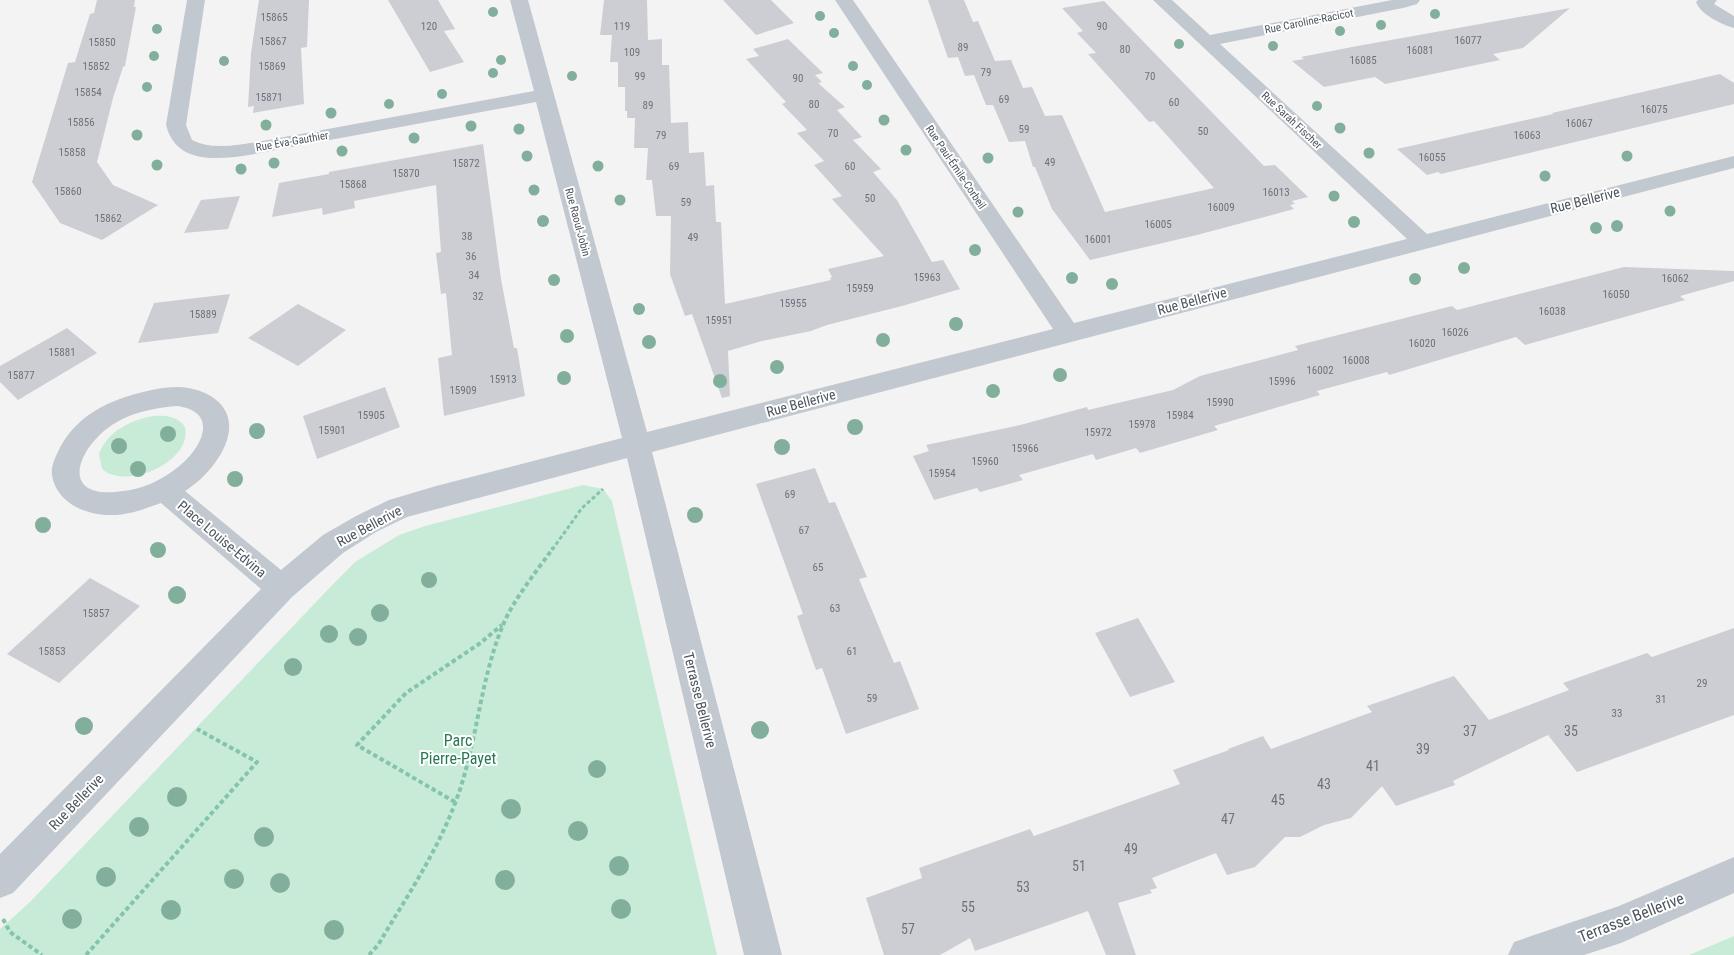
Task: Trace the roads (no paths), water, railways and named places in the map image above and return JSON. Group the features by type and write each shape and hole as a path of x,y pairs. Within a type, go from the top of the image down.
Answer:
{"street":[{"name":"Rue Éva-Gauthier","path":"196,0 176,125 179,138 191,147 207,151 229,152 545,95"},
{"name":"Rue Raoul-Jobin","path":"520,0 636,445"},
{"name":"Rue Paul-Émile-Corbeil","path":"844,0 1068,333"},
{"name":"Rue Sarah Fischer","path":"1162,0 1422,241"},
{"name":"Rue Caroline-Racicot","path":"1206,40 1411,0"},
{"path":"1706,1 1714,12 1734,23"},
{"name":"Rue Bellerive","path":"0,880 281,588 333,544 366,524 399,508 1422,241 1734,162"},
{"name":"Place Louise-Edvina","path":"177,396 196,400 210,408 214,415 217,422 216,439 205,458 188,475 164,490 139,500 122,503 92,502 75,494 70,488 66,482 65,466 72,448 87,431 106,416 129,405 162,397 177,396"},
{"name":"Terrasse Bellerive","path":"636,445 763,955"},
{"name":"Place Louise-Edvina","path":"164,490 281,588"},
{"name":"Terrasse Bellerive","path":"1527,955 1620,924 1734,875"}],"park label":[{"name":"Parc Pierre-Payet","path":"458,749"}]}
